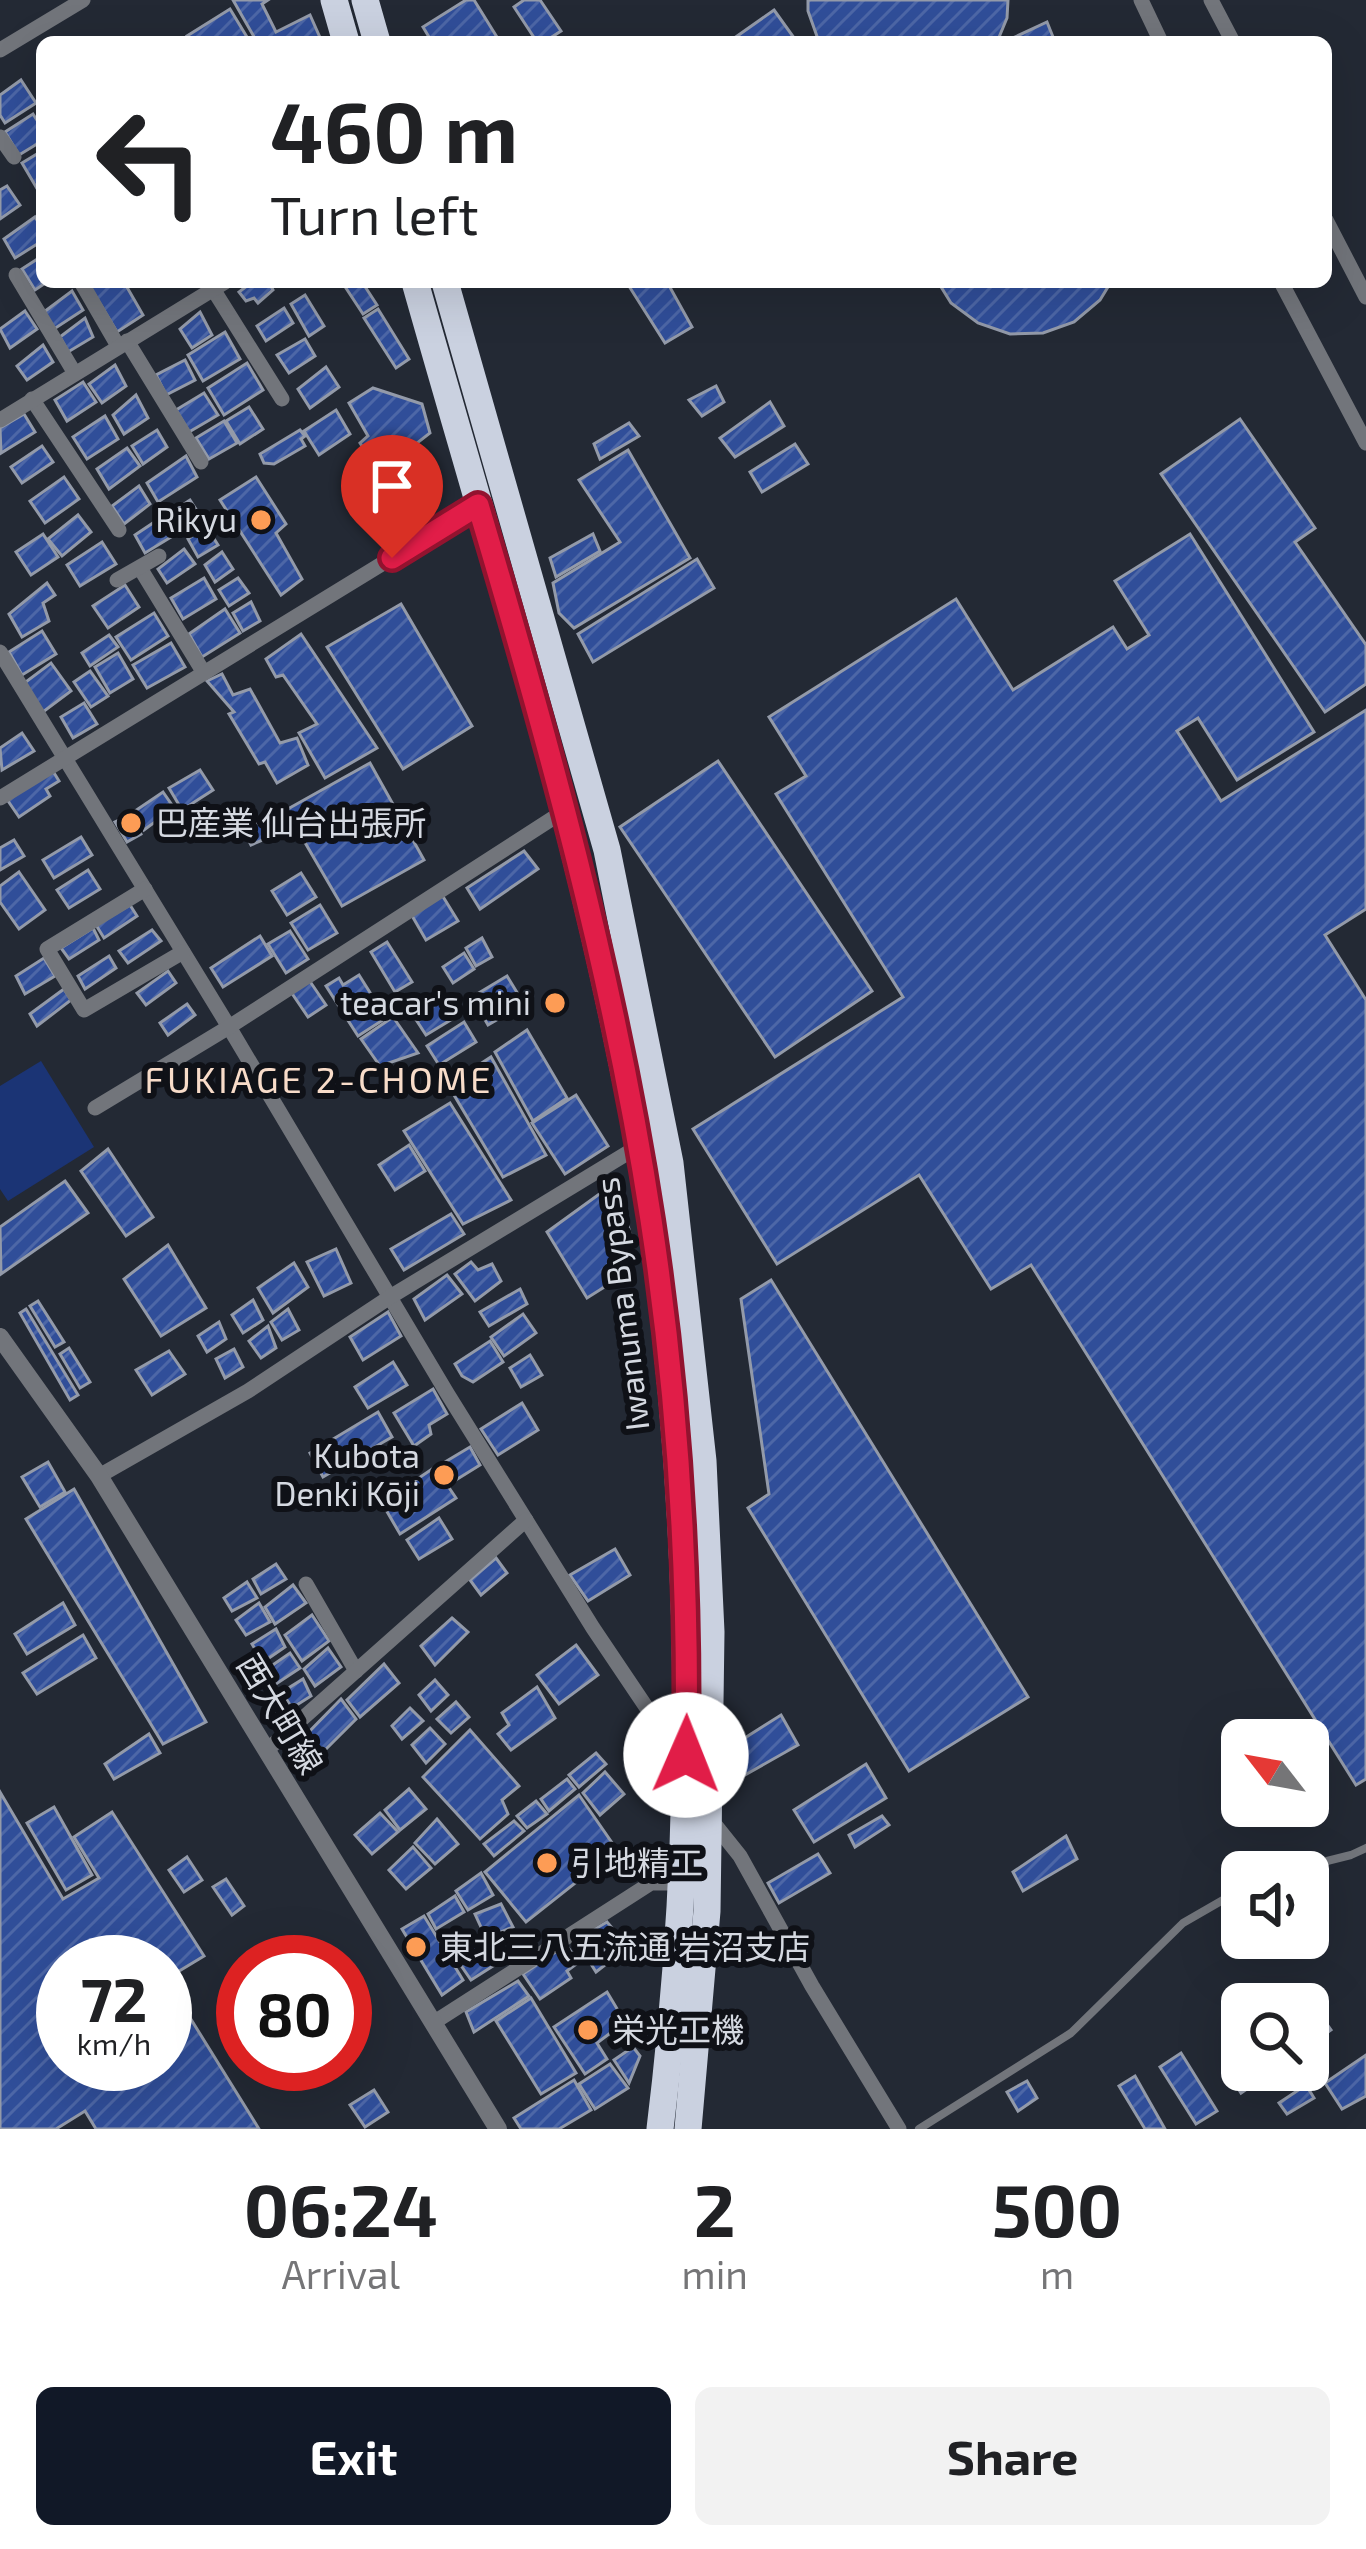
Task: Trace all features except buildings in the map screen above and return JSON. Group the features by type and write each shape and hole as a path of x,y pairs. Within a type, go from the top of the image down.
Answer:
{"highway":[{"path":"334,0 344,36"},
{"path":"365,0 375,36"},
{"name":"Iwanuma Bypass","path":"417,288 564,811 603,970 652,1223 683,1524 687,1654 681,1883 660,2129"},
{"name":"Iwanuma Bypass","path":"447,288 607,850 670,1163 703,1461 711,1632 707,1911 688,2129"}],"street":[{"path":"0,26 6,46 83,0"},
{"path":"1141,0 1158,36"},
{"path":"1211,0 1230,36"},
{"path":"0,137 14,157"},
{"path":"1332,232 1366,297"},
{"path":"16,275 74,372"},
{"path":"85,288 201,462"},
{"path":"0,420 214,288"},
{"path":"221,288 282,399"},
{"path":"1284,288 1366,443"},
{"path":"32,399 119,530"},
{"path":"0,798 478,505"},
{"path":"117,580 159,556"},
{"path":"140,568 204,673"},
{"path":"0,652 593,1628 670,1744 686,1755"},
{"path":"95,1108 564,811"},
{"path":"145,890 47,949 84,1010 183,952"},
{"path":"99,1476 248,1391 639,1146"},
{"name":"西大町線","path":"0,1337 99,1476 497,2129"},
{"path":"267,1750 526,1520"},
{"path":"306,1584 356,1671"},
{"path":"711,1818 740,1856 812,1987 899,2129"},
{"path":"433,2023 651,1882 681,1883"}],"lane":[{"path":"1329,1861 1366,1848"},
{"path":"919,2129 1071,2033 1184,1923 1221,1901"}],"shaded area":[{"path":"41,1061 94,1147 8,1201 0,1189 0,1086"}],"place":[{"name":"Rikyu","path":"261,520"},
{"name":"巴産業 仙台出張所","path":"131,823"},
{"name":"teacar's mini","path":"555,1003"},
{"name":"Kubota Denki Kōji","path":"444,1475"},
{"name":"引地精工","path":"547,1863"},
{"name":"東北三八五流通 岩沼支店","path":"416,1947"},
{"name":"栄光工機","path":"588,2030"}],"district":[{"name":"FUKIAGE 2-CHOME","path":"319,1080"}],"route":[{"path":"392,558 478,505 564,811 603,970 652,1223 683,1524 686,1755"}]}
